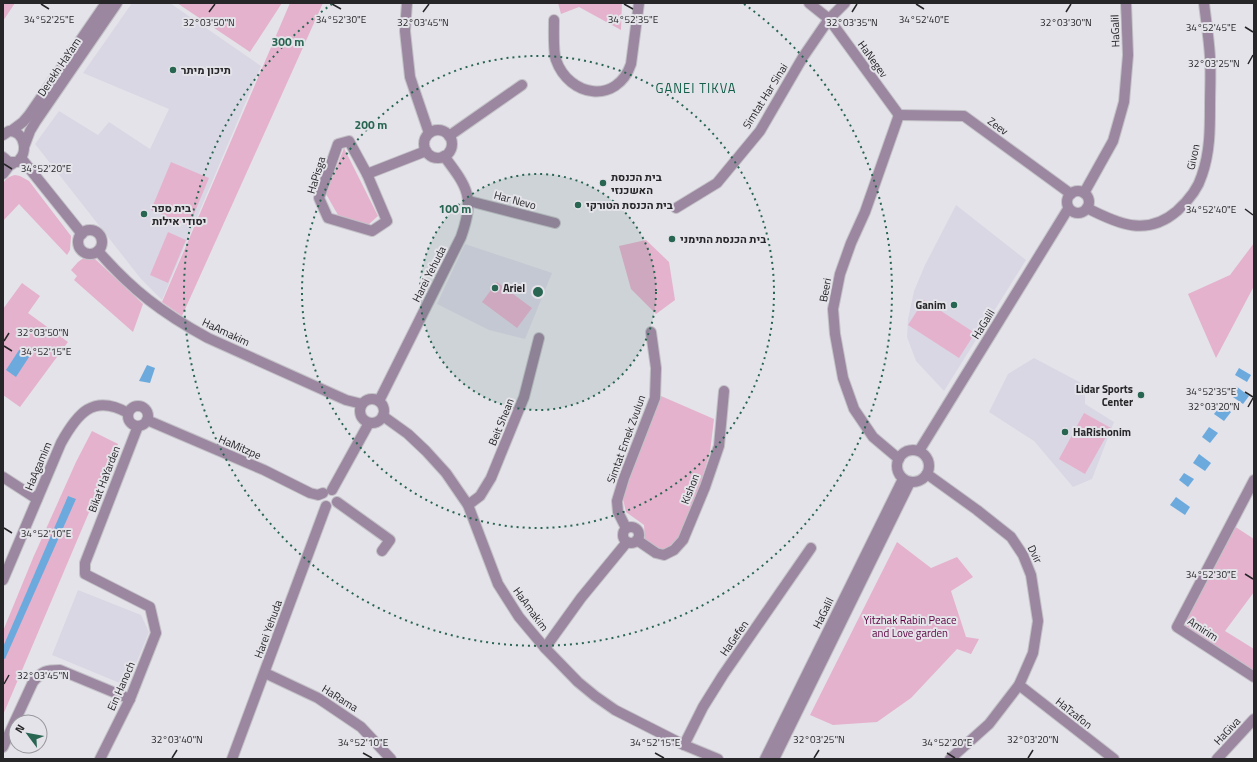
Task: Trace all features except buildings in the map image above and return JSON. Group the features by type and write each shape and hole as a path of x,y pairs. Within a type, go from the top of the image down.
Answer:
{"street":[{"name":"Derekh HaYam","path":"6,132 23,122 29,115 106,3"},
{"name":"Derekh HaYam","path":"18,160 30,131 36,121 117,3"},
{"path":"407,3 405,31 410,77 429,133"},
{"path":"554,20 556,59 565,76 573,84 589,91 600,92 612,89 621,82 628,72 631,64 639,3"},
{"name":"HaNegev","path":"809,3 829,19 899,115"},
{"name":"Simtat Har Sinai","path":"676,208 717,183 760,131 803,57 829,19 845,3"},
{"name":"HaGalil","path":"1084,193 1112,141 1124,102 1128,55 1126,3"},
{"name":"Givon","path":"1087,208 1116,222 1134,226 1153,225 1168,219 1194,192 1202,176 1208,154 1210,131 1210,58 1204,3"},
{"path":"449,136 522,86"},
{"name":"Zeev","path":"899,115 964,116 1071,194"},
{"name":"Beeri","path":"899,115 867,205 840,274 833,309 834,334 842,378 854,409 874,437 899,458"},
{"path":"437,130 446,133 449,136 451,140 450,150 444,156 432,156 426,151 424,142 429,133 437,130"},
{"path":"6,132 16,133 20,136 24,147"},
{"name":"HaPisga","path":"349,141 367,174 387,221 372,231 328,218 319,198 338,144 349,141"},
{"path":"367,174 426,151"},
{"name":"Harei Yehuda","path":"379,401 461,237 467,219 469,201 464,185 444,156"},
{"path":"3,157 9,162 18,160"},
{"path":"3,174 9,166 18,160"},
{"path":"18,160 82,234"},
{"path":"1076,191 1084,193 1090,201 1087,208 1083,213 1079,214 1071,211 1066,200 1076,191"},
{"name":"Har Nevo","path":"469,201 555,223"},
{"name":"HaGalil","path":"922,453 1071,211"},
{"path":"90,230 99,235 101,242 98,251 89,254 81,250 78,242 82,234 90,230"},
{"name":"HaAmakim","path":"98,251 119,274 148,300 169,316 208,338 346,400 362,404"},
{"name":"Simtat Emek Zvulun","path":"626,528 618,512 617,501 624,478 655,398 656,368 651,332"},
{"name":"Beit Shean","path":"468,505 480,496 492,478 524,397 539,338"},
{"name":"Kishon","path":"637,540 656,553 664,555 674,550 683,540 719,446 724,390"},
{"path":"374,399 379,401 384,409 383,416 377,422 369,422 364,420 360,410 362,404 374,399"},
{"name":"HaAgamim","path":"3,580 61,443 73,423 82,412 104,405 116,406 128,412"},
{"path":"134,407 142,407 147,413 147,420 138,426 132,424 129,422 128,412 134,407"},
{"name":"HaAmakim","path":"383,416 408,434 446,473 468,505 498,584 519,617 545,648 578,682 594,696 615,710 684,745 718,759"},
{"name":"HaMitzpe","path":"147,420 264,470 310,493 318,494 328,492"},
{"path":"328,492 338,496 337,502 334,506 326,506 321,499 328,492 369,422"},
{"name":"Bikat HaYarden","path":"138,426 85,563 85,574 150,608 153,620"},
{"path":"911,450 922,453 929,464 927,474 921,480 907,480 898,469 899,458 911,450"},
{"name":"Dvir","path":"927,474 978,510 1011,537 1023,555 1031,575 1038,622 1033,652 1020,685 989,724 950,759"},
{"path":"3,477 37,499"},
{"name":"HaGalil","path":"765,759 907,480"},
{"name":"HaGalil","path":"774,759 907,480"},
{"name":"Amirim","path":"1254,480 1177,627 1254,677"},
{"path":"337,502 390,540 382,552"},
{"name":"Harei Yehuda","path":"232,759 326,506"},
{"path":"630,527 637,530 639,535 637,540 632,543 627,542 622,535 626,528 630,527"},
{"path":"545,648 581,598 627,542"},
{"name":"HaGefen","path":"684,745 703,707 723,675 810,548"},
{"name":"Ein Hanoch","path":"100,759 130,699 156,633 153,620"},
{"path":"3,747 34,682 40,674 48,670 60,670 130,699"},
{"name":"HaRama","path":"265,673 318,698 361,726 391,759"},
{"name":"HaTzafon","path":"1020,685 1114,759"},
{"name":"HaGiva","path":"1217,759 1254,719"}],"shaded area":[{"path":"132,3 170,3 261,66 162,300 141,279 35,144 59,111 98,135 109,122 150,149 169,109 83,73"},
{"name":"Ganim","path":"956,205 1026,260 944,391 916,361 907,337 908,319 914,291 925,265"},
{"name":"Ariel","path":"465,244 552,273 525,339 489,330 437,304"},
{"name":"HaRishonim","path":"1034,358 1085,385 1085,404 1114,422 1092,479 1073,487 1034,441 989,412 1008,374"},
{"path":"78,590 141,615 149,632 127,686 52,655"}],"green space":[{"path":"3,3 15,3 3,21"},
{"path":"177,3 282,3 250,52"},
{"path":"290,3 323,3 182,316 162,302"},
{"path":"558,3 622,3 621,30 579,7 561,14"},
{"path":"344,148 378,216 368,225 338,215 326,194"},
{"path":"171,162 209,178 189,226 151,210"},
{"path":"15,175 29,181 71,236 70,250 67,255 19,204 3,221 2,188 8,178"},
{"path":"168,232 186,240 168,283 150,275"},
{"path":"646,240 669,262 675,300 656,314 631,289 619,246"},
{"path":"1254,243 1254,286 1216,358 1188,294 1230,275"},
{"path":"85,257 95,259 143,304 133,332 74,280 77,276 71,270"},
{"path":"497,282 532,308 517,328 482,302"},
{"path":"22,283 40,296 28,313 68,342 20,407 3,395 3,309"},
{"path":"924,300 975,333 959,358 908,325"},
{"path":"661,396 714,419 710,452 695,502 679,539 671,548 661,550 645,540 644,525 626,512 623,499 636,459"},
{"path":"1084,413 1111,428 1085,474 1059,459"},
{"path":"92,431 118,444 3,715 3,631 33,558 76,462"},
{"path":"1231,524 1254,539 1254,592 1225,631 1254,649 1254,677 1177,627"},
{"name":"Yitzhak Rabin Peace and Love garden","path":"897,542 931,568 957,557 973,577 951,591 966,637 979,639 971,654 957,649 911,698 877,722 833,725 810,715"}],"water":[{"path":"21,347 31,354 16,377 6,370"},
{"path":"147,365 155,368 150,383 139,381"},
{"path":"1239,368 1251,375 1247,382 1235,375"},
{"path":"1236,386 1249,396 1243,404 1230,395"},
{"path":"1221,405 1231,412 1224,421 1214,414"},
{"path":"1209,427 1218,433 1210,443 1202,437"},
{"path":"1199,454 1211,463 1205,471 1193,463"},
{"path":"1184,473 1194,479 1188,487 1179,480"},
{"path":"68,496 76,499 5,659 3,658 3,647"},
{"path":"1176,497 1190,507 1185,515 1170,505"}],"place":[{"name":"תיכון מיתר","path":"173,70"},
{"name":"בית הכנסת האשכנזי","path":"603,183"},
{"name":"בית הכנסת הטורקי","path":"578,205"},
{"name":"בית ספר יסודי אילות","path":"144,214"},
{"name":"בית הכנסת התימני","path":"672,239"},
{"name":"Ariel","path":"495,288"},
{"name":"Ganim","path":"954,305"},
{"name":"Lidar Sports Center","path":"1141,395"},
{"name":"HaRishonim","path":"1065,432"}],"district":[{"name":"GANEI TIKVA","path":"696,88"}]}
